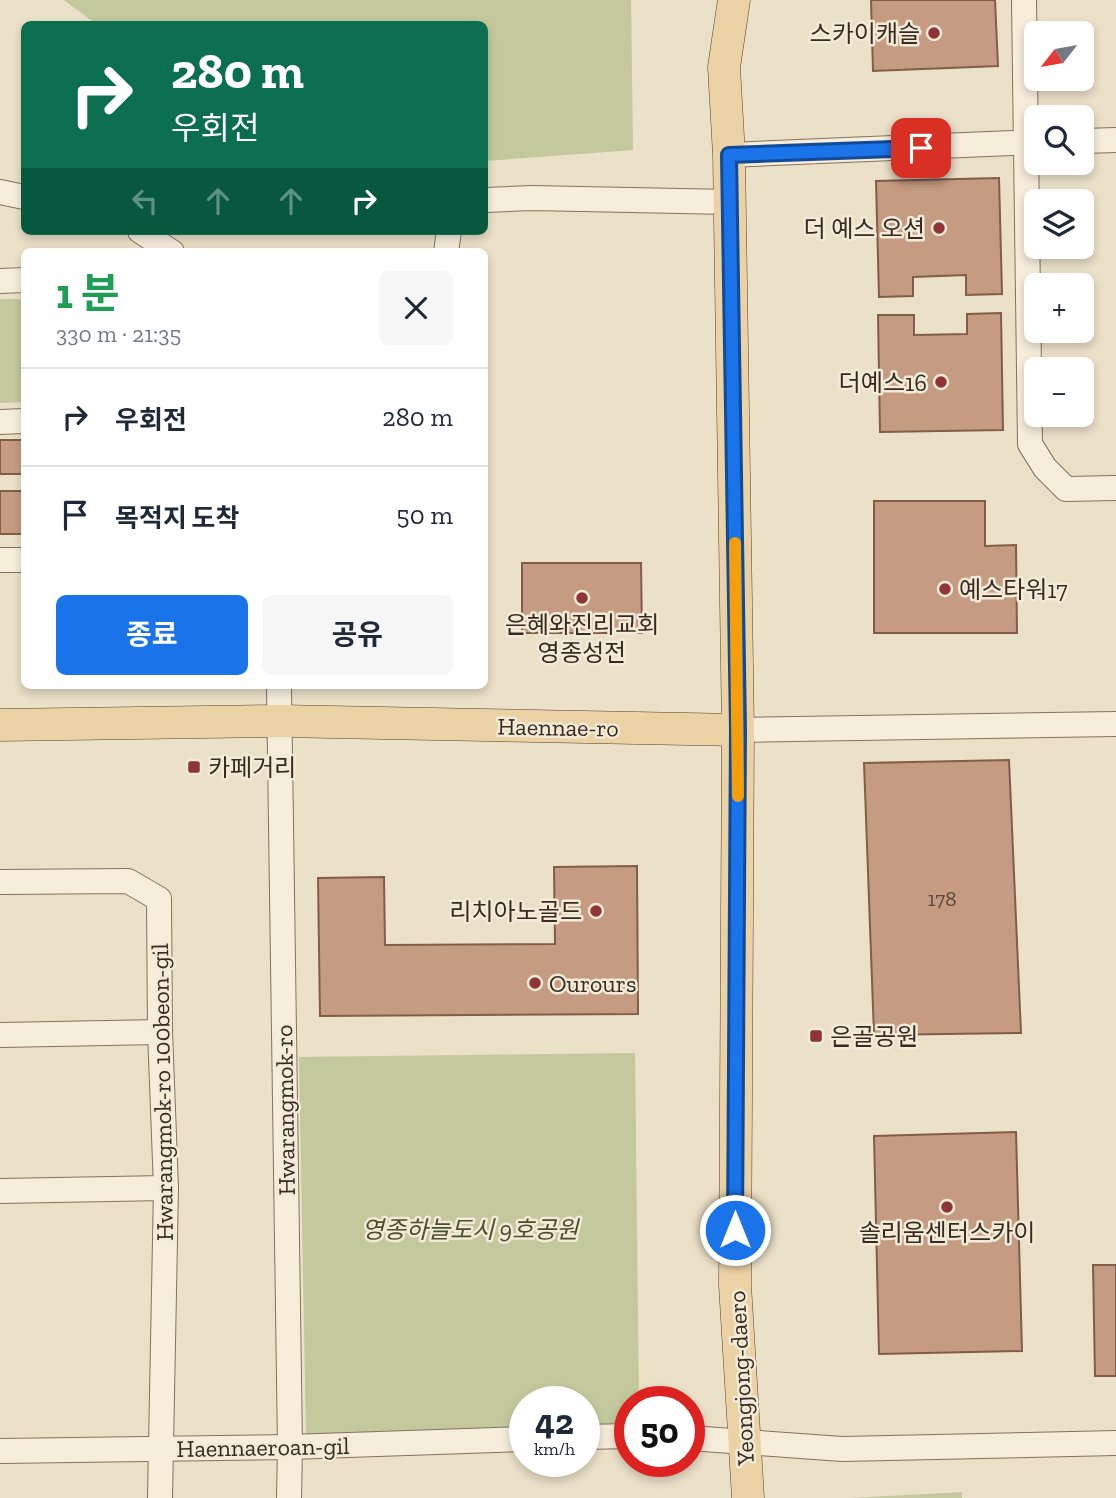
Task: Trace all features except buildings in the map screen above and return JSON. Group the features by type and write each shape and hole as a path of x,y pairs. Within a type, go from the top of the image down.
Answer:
{"main road":[{"name":"Yeongjong-daero","path":"734,0 724,67 730,202 738,730 735,1284 748,1498"},
{"name":"Haennae-ro","path":"0,725 280,721 738,730"}],"street":[{"path":"1024,0 1028,105"},
{"path":"1094,141 1116,140"},
{"path":"729,155 1024,142"},
{"path":"1030,175 1030,443 1045,468 1066,489 1116,488"},
{"path":"0,192 21,196"},
{"path":"488,200 531,198 730,202"},
{"path":"145,235 166,248"},
{"path":"0,281 21,280"},
{"path":"0,422 21,421"},
{"path":"0,560 21,560"},
{"name":"Hwarangmok-ro","path":"279,689 289,1498"},
{"name":"Haennae-ro","path":"738,730 1116,724"},
{"name":"Hwarangmok-ro 100beon-gil","path":"0,881 128,881 159,900 160,1032 166,1188 160,1498"},
{"path":"0,1035 160,1032"},
{"path":"0,1191 166,1188"},
{"path":"705,1439 842,1449 1116,1443"},
{"name":"Haennaeroan-gil","path":"0,1451 290,1447 509,1440"}],"green space":[{"path":"64,0 631,0 633,150 488,161 488,21 92,21"},
{"path":"0,299 21,299 21,402 0,403"},
{"name":"영종하늘도시 9호공원","path":"635,1053 639,1386 614,1386 614,1424 600,1424 600,1386 509,1386 509,1428 306,1435 299,1057"},
{"path":"962,1492 962,1498 851,1498"}],"slow traffic":[{"path":"735,543 738,796"}],"place":[{"name":"스카이캐슬","path":"934,33"},
{"name":"더 예스 오션","path":"939,228"},
{"name":"더예스16","path":"941,382"},
{"name":"예스타워17","path":"945,589"},
{"name":"은혜와진리교회 영종성전","path":"582,598"},
{"name":"카페거리","path":"194,767"},
{"name":"리치아노골드","path":"596,911"},
{"name":"Ourours","path":"535,983"},
{"name":"은골공원","path":"816,1036"},
{"name":"솔리움센터스카이","path":"947,1207"}],"route":[{"path":"735,1230 738,730 729,155 921,148"}]}
